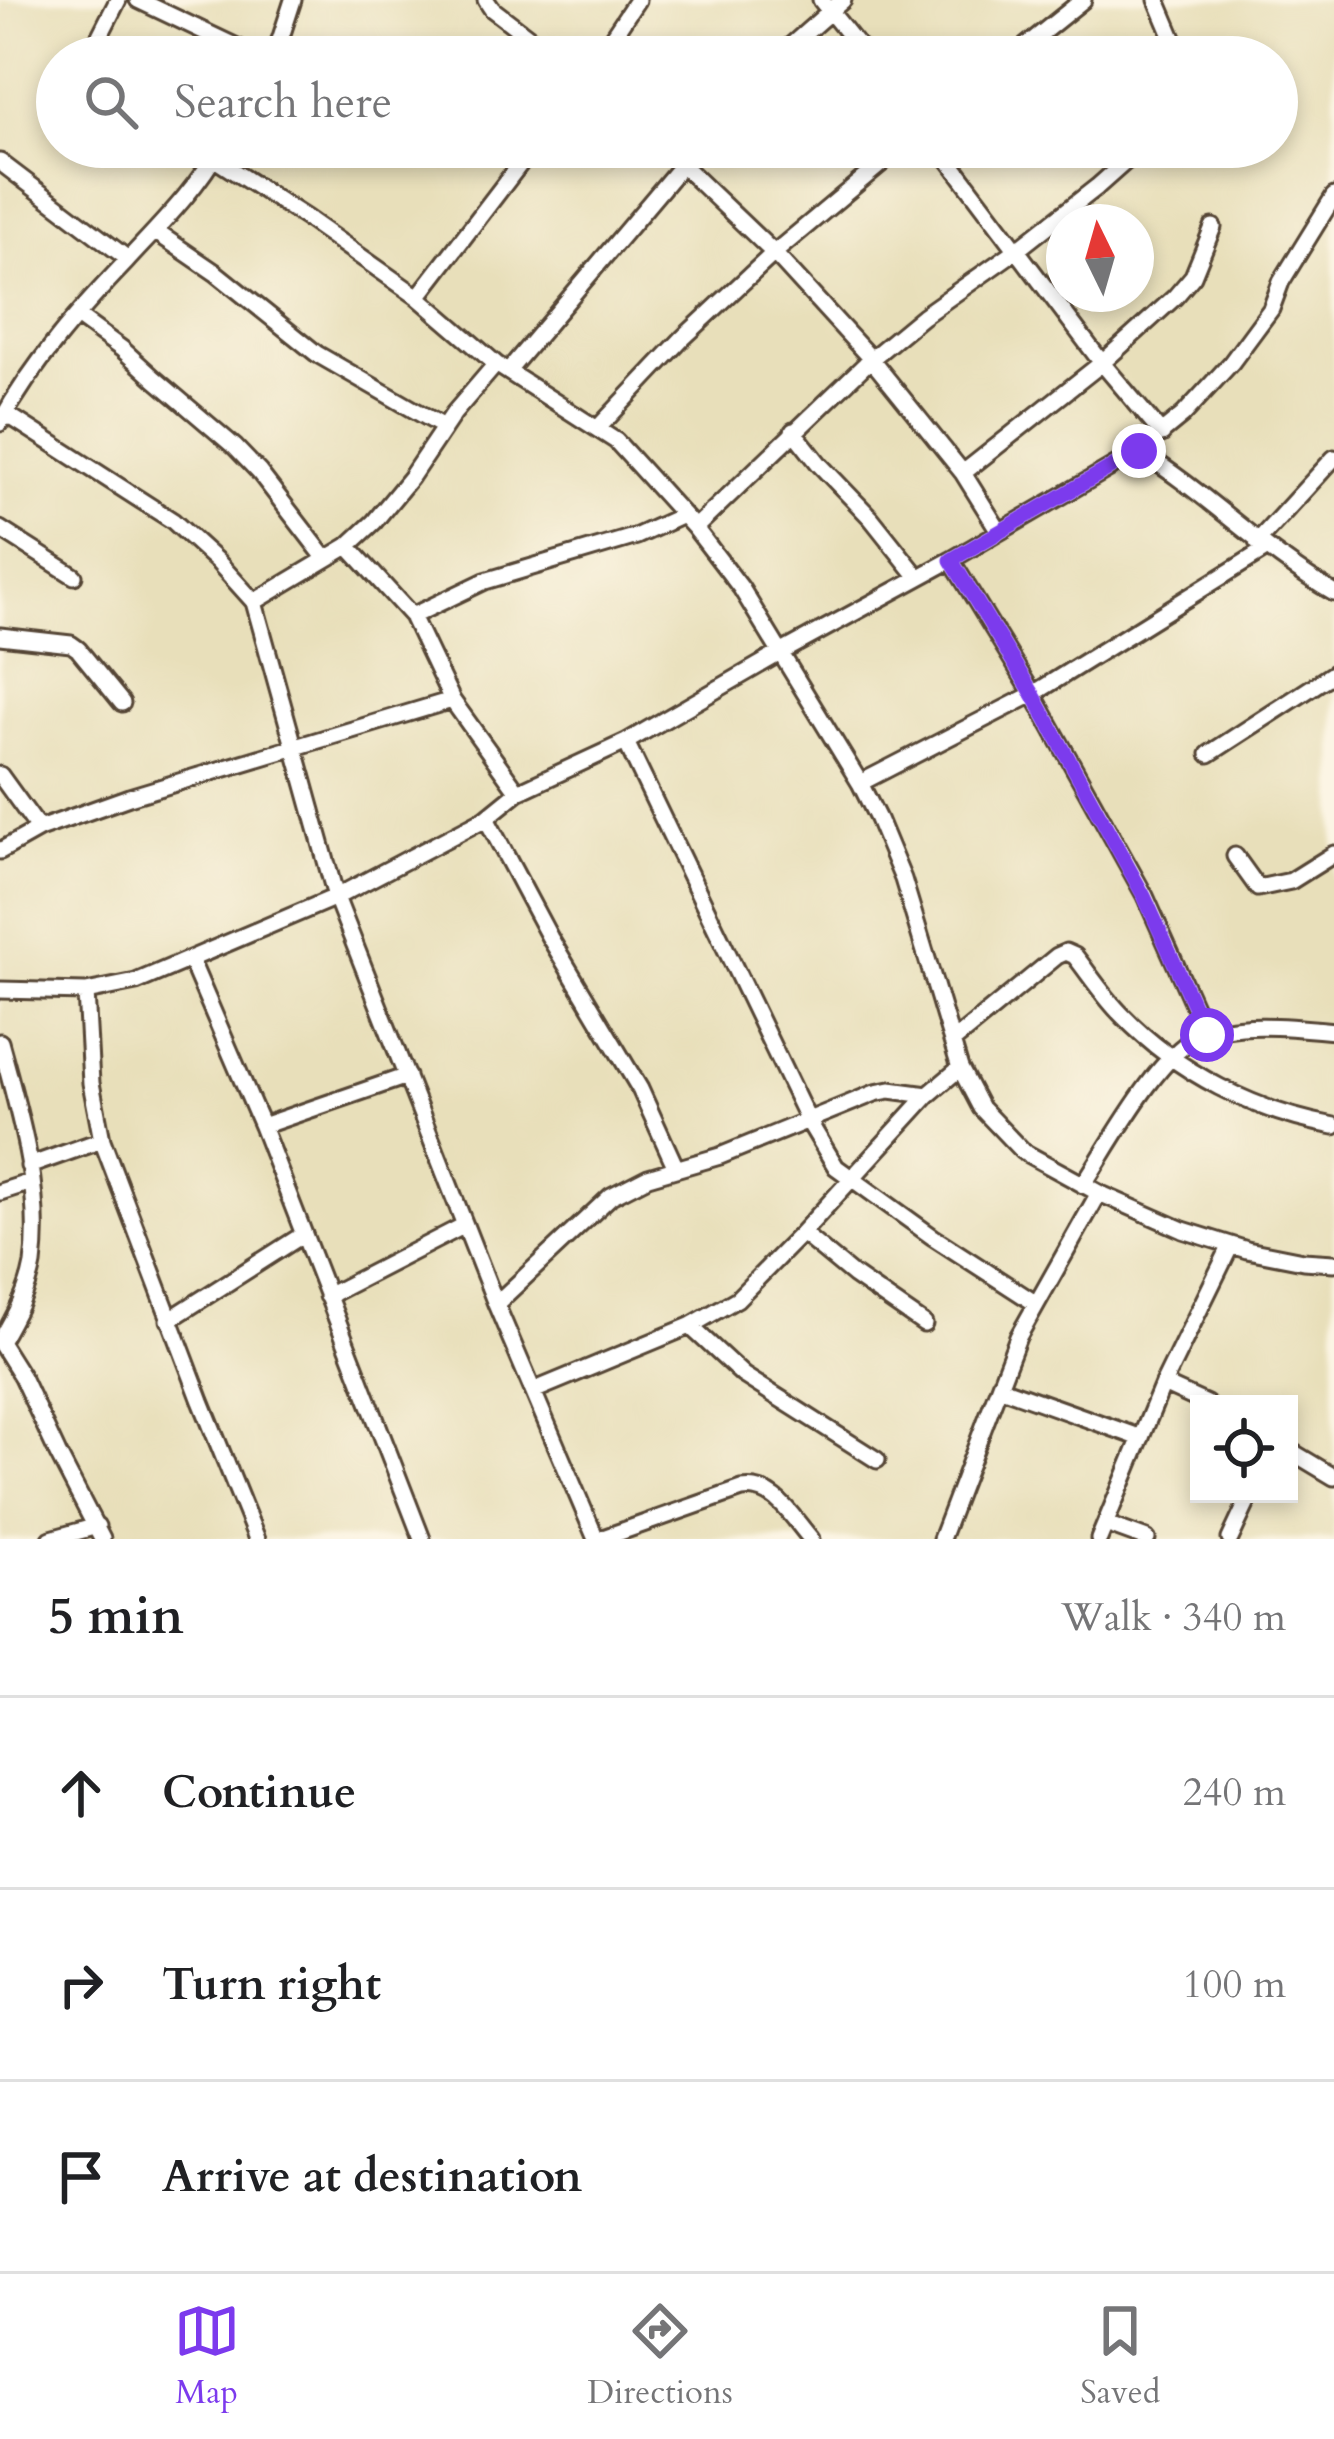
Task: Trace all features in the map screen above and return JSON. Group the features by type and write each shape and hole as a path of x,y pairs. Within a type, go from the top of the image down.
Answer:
{"street":[{"path":"100,36 118,0"},
{"path":"138,0 214,36"},
{"path":"281,36 292,0"},
{"path":"486,0 527,36"},
{"path":"613,36 637,0"},
{"path":"1038,36 1082,0"},
{"path":"1156,0 1172,36"},
{"path":"799,36 831,4 853,36"},
{"path":"0,162 128,259"},
{"path":"206,168 156,232 77,316 4,409 173,521 254,602 336,897 496,1304 598,1539 757,1487 771,1493 811,1539"},
{"path":"237,168 418,297 502,367 616,441 689,521 741,588 860,783 903,879 960,1068 981,1108 1022,1150 1091,1189 1184,1230 1231,1245 1334,1263"},
{"path":"418,297 517,168"},
{"path":"254,602 348,546 374,522 444,428 679,168"},
{"path":"683,168 774,253 871,359 963,473 999,531"},
{"path":"598,428 683,338 876,168"},
{"path":"955,168 1102,363 1162,434"},
{"path":"412,616 485,580 689,521 923,316 1018,249 1118,168"},
{"path":"0,990 86,992 136,982 336,897 486,818 518,792 626,742 1139,451 1184,415 1231,363 1271,309 1281,282 1334,196"},
{"path":"963,473 1102,363 1175,297 1193,276 1213,227"},
{"path":"156,232 317,353 444,428"},
{"path":"77,316 235,447 260,472 326,559"},
{"path":"793,431 918,578"},
{"path":"1139,451 1205,496 1261,546 1334,593"},
{"path":"860,783 1033,694 1261,546 1334,458"},
{"path":"0,529 74,576"},
{"path":"348,546 412,616 452,700 518,792"},
{"path":"951,560 1033,694 1144,896 1207,1035"},
{"path":"0,636 70,644 122,703"},
{"path":"1209,754 1334,673"},
{"path":"0,850 39,829 130,797 452,700"},
{"path":"626,742 809,1121 836,1167 933,1238 1035,1303"},
{"path":"0,775 39,829"},
{"path":"486,818 550,938 640,1089 676,1168"},
{"path":"1235,856 1258,888 1291,880 1334,854"},
{"path":"952,1042 1066,952 1075,956 1118,1011 1170,1057 1268,1110 1334,1126"},
{"path":"191,961 262,1126 422,1539"},
{"path":"86,992 91,1083 102,1141 257,1539"},
{"path":"941,1539 1018,1337 1091,1189 1170,1057 1196,1038 1224,1030 1271,1026 1334,1031"},
{"path":"0,1042 17,1105 34,1222 32,1266 19,1308 0,1342 99,1533 51,1539"},
{"path":"533,1391 690,1326 737,1299 960,1068"},
{"path":"262,1126 407,1076"},
{"path":"496,1304 611,1196 648,1177 720,1156 875,1094 890,1090 928,1096"},
{"path":"0,1192 102,1141"},
{"path":"327,1296 465,1226"},
{"path":"169,1320 304,1234"},
{"path":"802,1234 924,1324"},
{"path":"1147,1539 1103,1531 1163,1384 1231,1245"},
{"path":"690,1326 743,1375 877,1460"},
{"path":"1163,1384 1190,1396"},
{"path":"1000,1388 1141,1438"},
{"path":"1298,1455 1334,1477"},
{"path":"1230,1539 1247,1503"}],"route":[{"path":"1139,451 951,560 1033,694 1144,896 1207,1035"}]}
